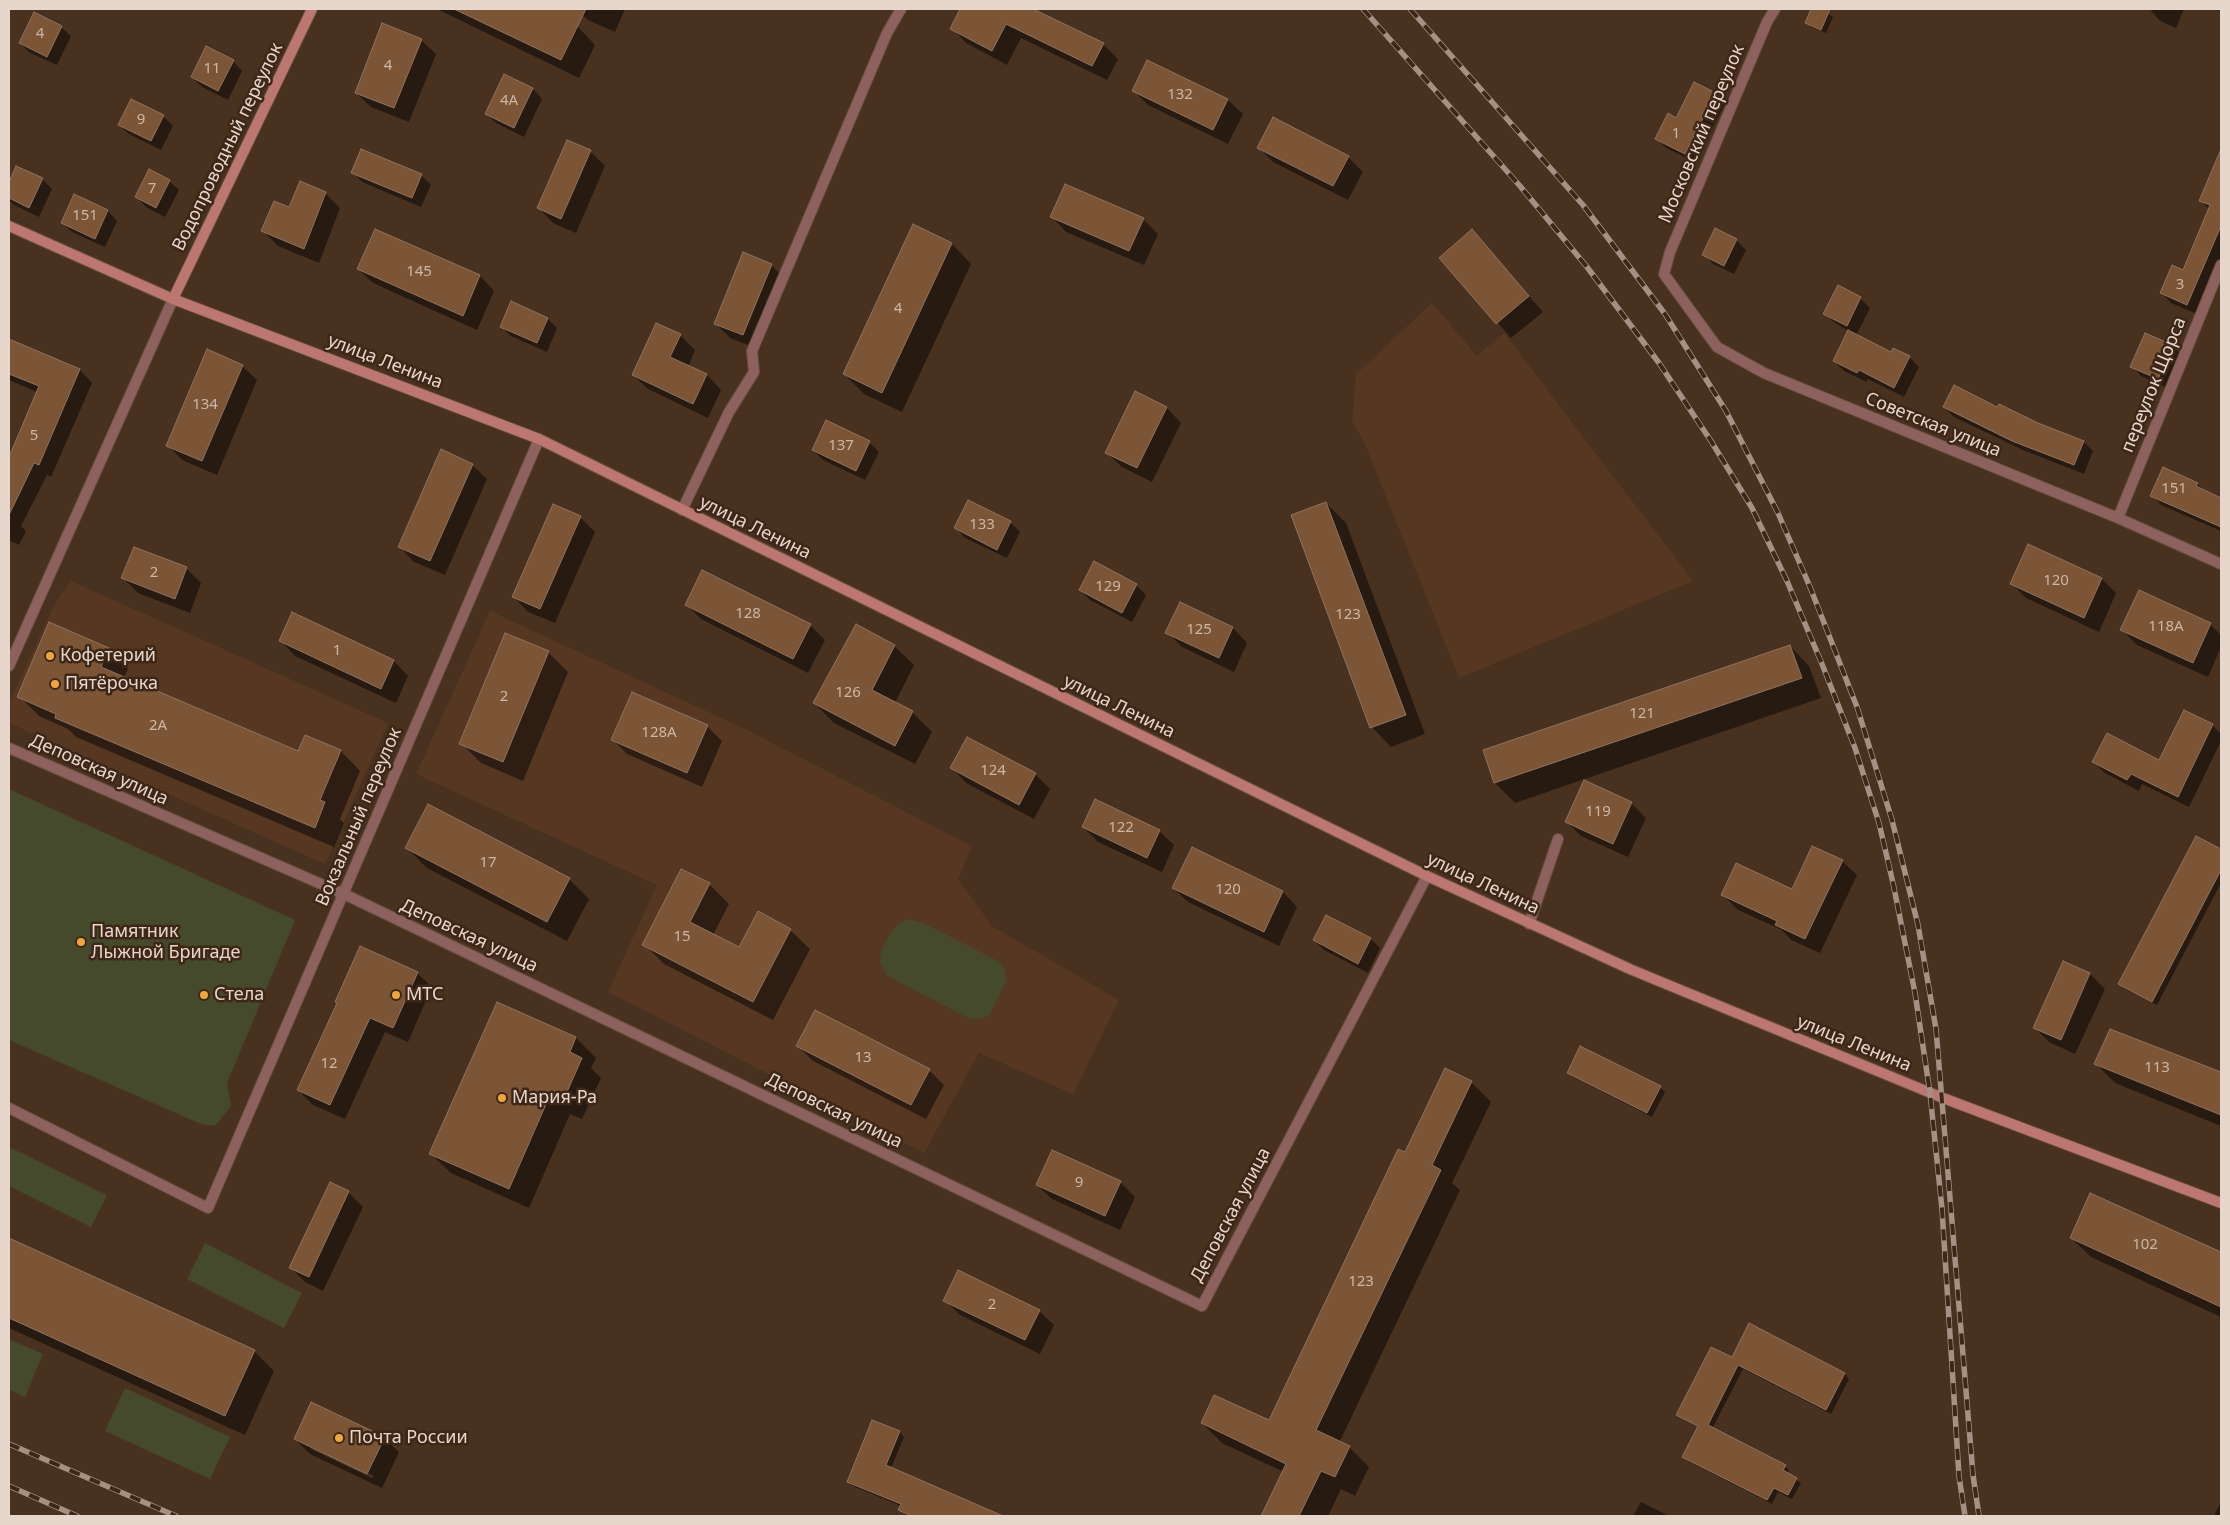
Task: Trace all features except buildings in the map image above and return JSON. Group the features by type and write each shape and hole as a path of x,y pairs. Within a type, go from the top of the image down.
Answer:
{"main road":[{"name":"Водопроводный переулок","path":"173,299 312,9"},
{"name":"улица Ленина","path":"9,226 173,299 539,439 1427,876 1632,970 1943,1098 2221,1203"}],"street":[{"path":"682,510 729,412 754,372 752,351 887,33 901,9"},
{"name":"Московский переулок","path":"1664,274 1674,243 1767,22 1775,9"},
{"name":"переулок Щорса","path":"2118,518 2221,265"},
{"name":"Советская улица","path":"1664,274 1717,347 1764,373 2118,518 2221,564"},
{"path":"9,666 173,299"},
{"name":"Вокзальный переулок","path":"9,1108 208,1208 539,439"},
{"name":"Деповская улица","path":"9,748 344,894 1202,1306 1427,876"},
{"path":"1530,924 1558,839"}],"shaded area":[{"path":"1432,303 1477,356 1504,333 1693,581 1459,678 1364,442 1352,421 1356,374"},
{"path":"71,581 388,723 325,864 9,723 9,703 55,603"},
{"path":"490,611 745,729 972,846 958,879 992,926 1119,1000 1073,1094 979,1053 924,1153 608,992 657,885 416,774"}],"green space":[{"path":"9,789 295,920 227,1083 231,1106 215,1126 201,1124 9,1040"},
{"path":"908,919 923,923 998,961 1003,966 1007,979 990,1014 986,1017 972,1020 886,975 880,961 882,949 893,929"},
{"path":"9,1147 107,1195 91,1227 9,1186"},
{"path":"205,1243 302,1293 284,1328 187,1279"},
{"path":"9,1339 43,1354 25,1397 9,1390"},
{"path":"125,1388 230,1437 210,1479 105,1431"}],"railway":[{"path":"1363,9 1520,186 1587,267 1659,363 1711,441 1752,508 1787,581 1822,664 1855,748 1879,823 1915,993 1930,1093 1942,1209 1959,1476 1965,1516"},
{"path":"1410,9 1583,205 1665,314 1726,411 1778,513 1810,587 1857,707 1892,820 1918,925 1936,1029 1973,1475 1979,1516"},
{"path":"9,1444 176,1516"},
{"path":"9,1486 77,1516"}],"place":[{"name":"Кофетерий","path":"50,656"},
{"name":"Пятёрочка","path":"55,684"},
{"name":"Памятник Лыжной Бригаде","path":"81,942"},
{"name":"Стела","path":"204,995"},
{"name":"МТС","path":"396,995"},
{"name":"Мария-Ра","path":"502,1098"},
{"name":"Почта России","path":"339,1438"}]}
